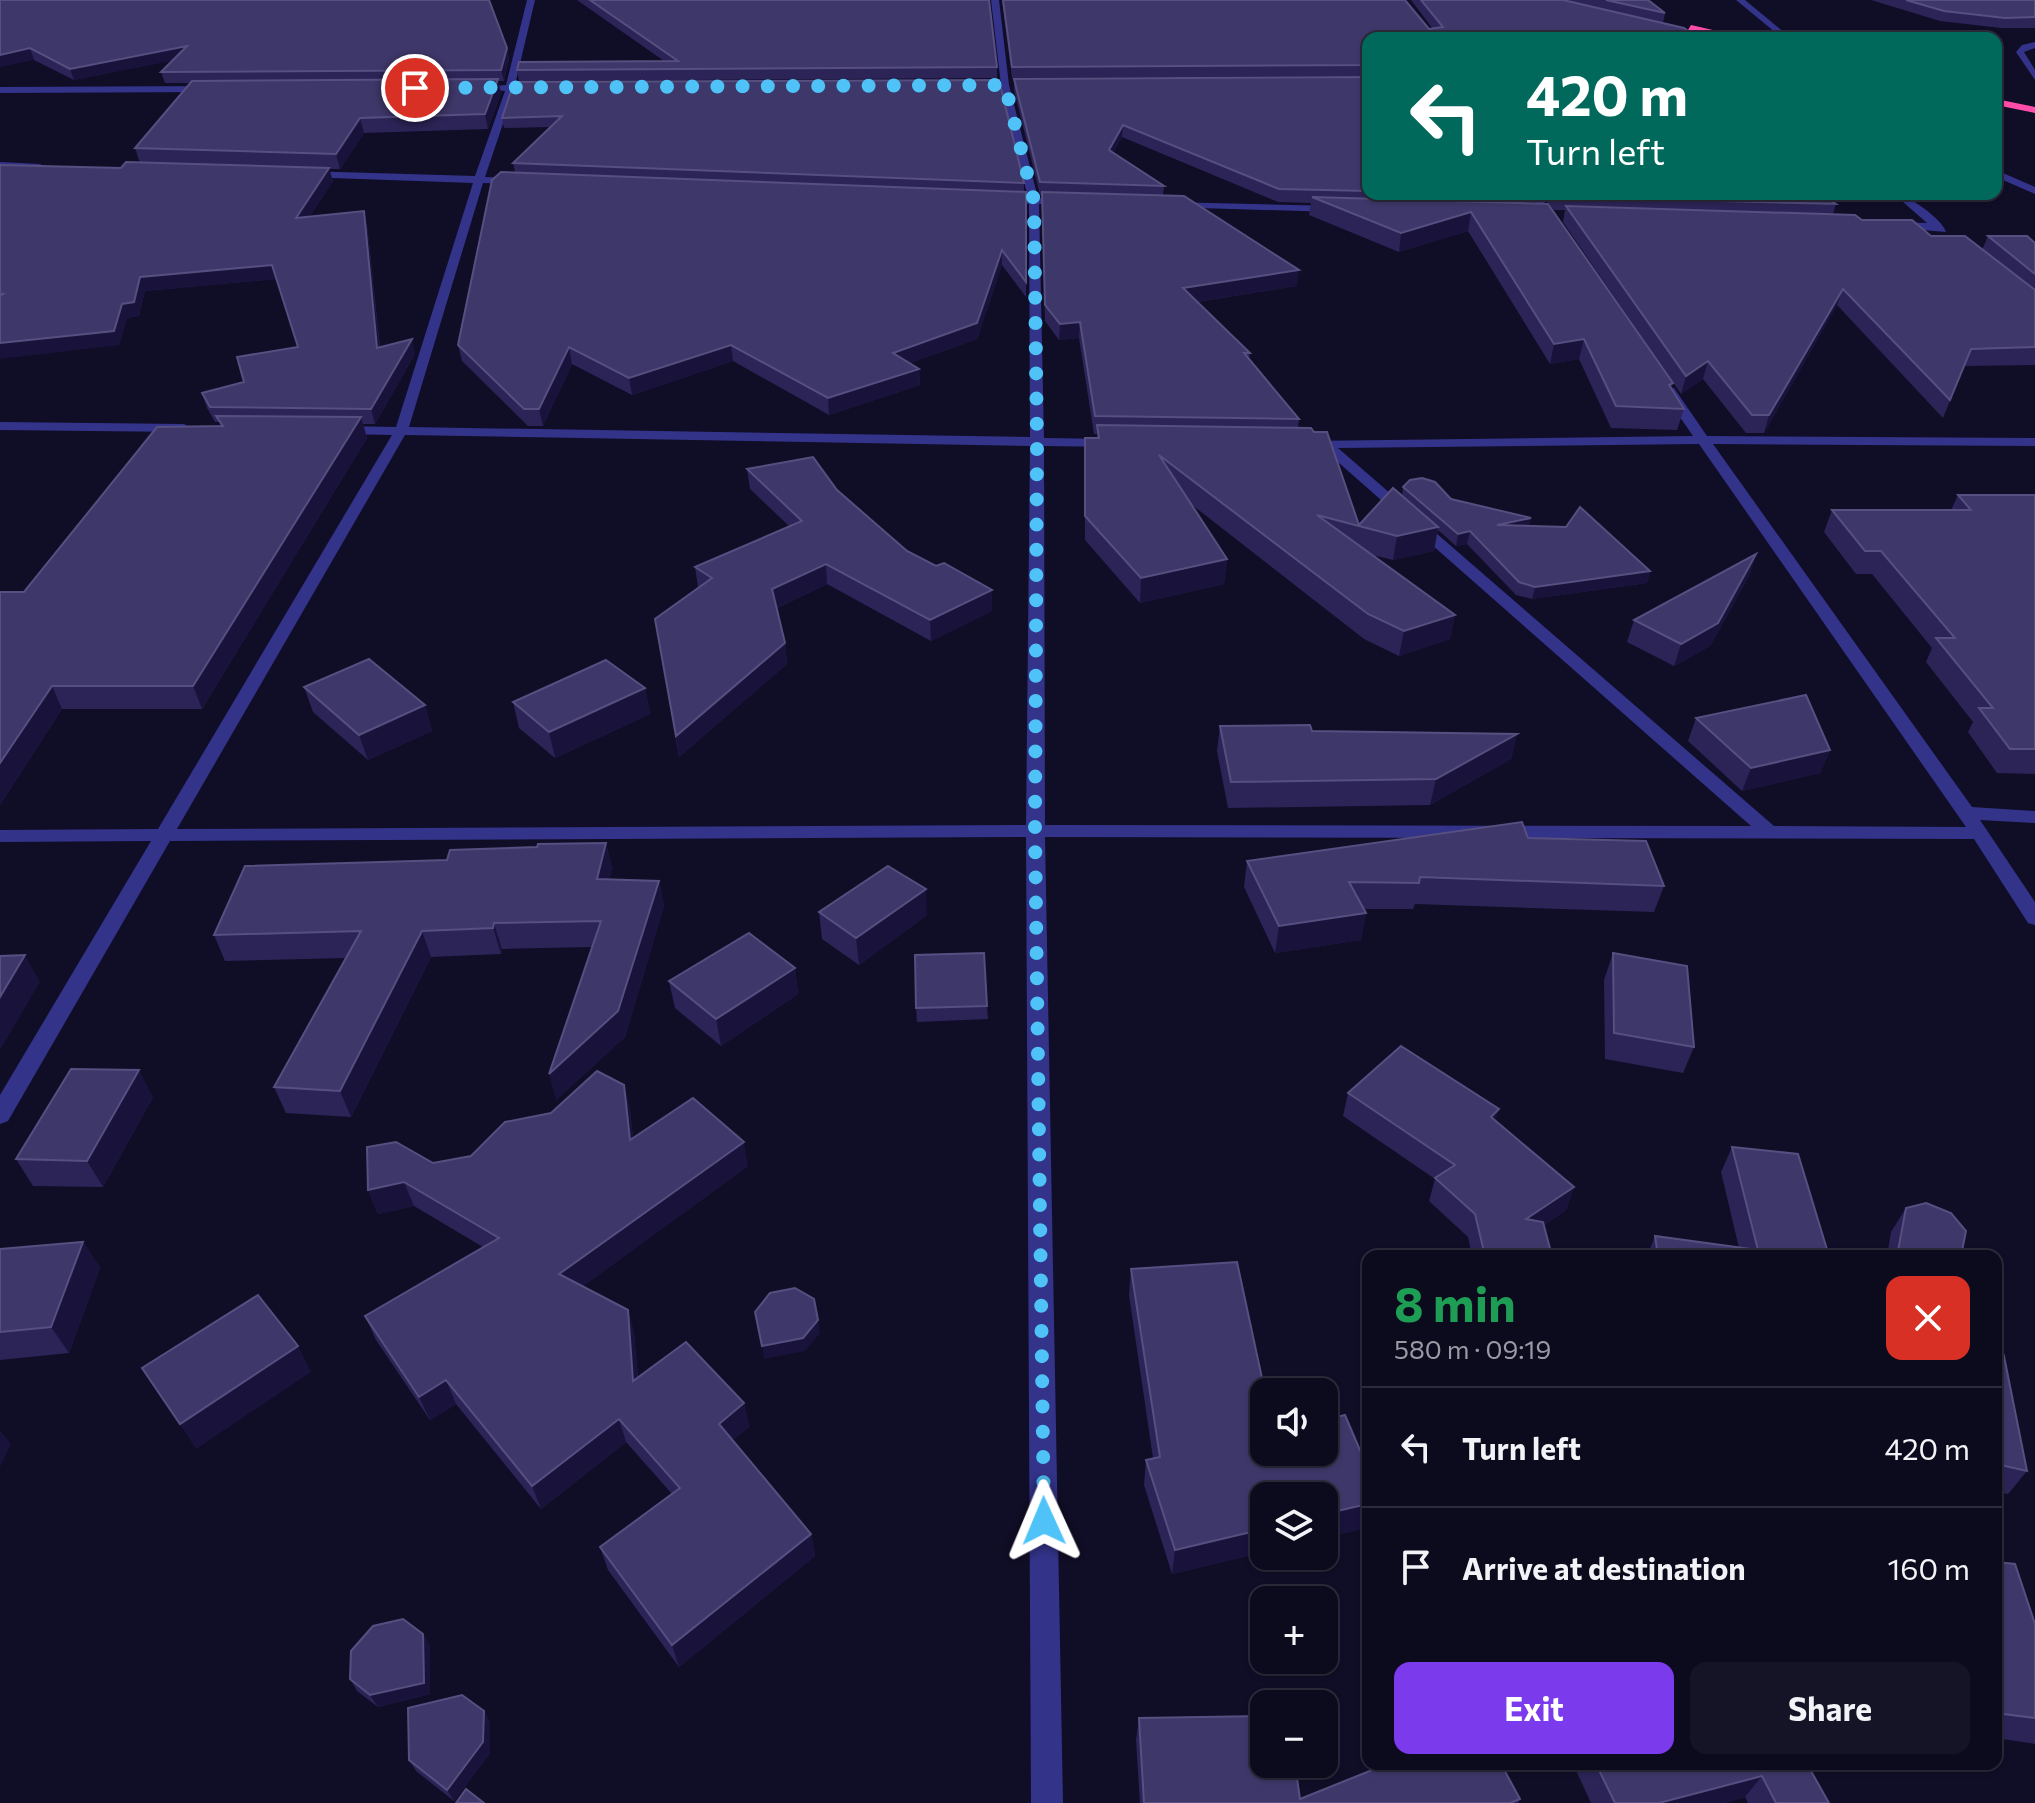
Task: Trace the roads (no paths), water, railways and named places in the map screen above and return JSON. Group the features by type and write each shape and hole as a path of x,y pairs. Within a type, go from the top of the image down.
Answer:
{"highway":[{"path":"1650,23 1692,32"},
{"path":"2002,96 2035,104"},
{"path":"2002,103 2035,110"}],"street":[{"path":"0,1115 401,431 510,88 531,0"},
{"path":"995,0 1005,85 1034,201 1037,443 1035,831 1047,1803"},
{"path":"1740,0 1780,32"},
{"path":"2035,45 2025,47 2020,52 2035,77"},
{"path":"463,88 558,87"},
{"path":"0,90 223,89"},
{"path":"0,165 48,167"},
{"path":"287,173 526,181"},
{"path":"2002,176 2035,191"},
{"path":"986,200 1080,203"},
{"path":"1538,200 1563,239"},
{"path":"1906,200 1951,237"},
{"path":"1158,204 1344,209"},
{"path":"1530,213 1562,214"},
{"path":"1876,225 1939,227"},
{"path":"1660,377 1980,833 2035,918"},
{"path":"0,426 200,429"},
{"path":"324,430 1133,443"},
{"path":"1293,444 1703,440 2035,442"},
{"path":"1325,444 1770,833"},
{"path":"1966,813 2035,817"},
{"path":"0,836 161,838 1035,831 1980,833"}]}
